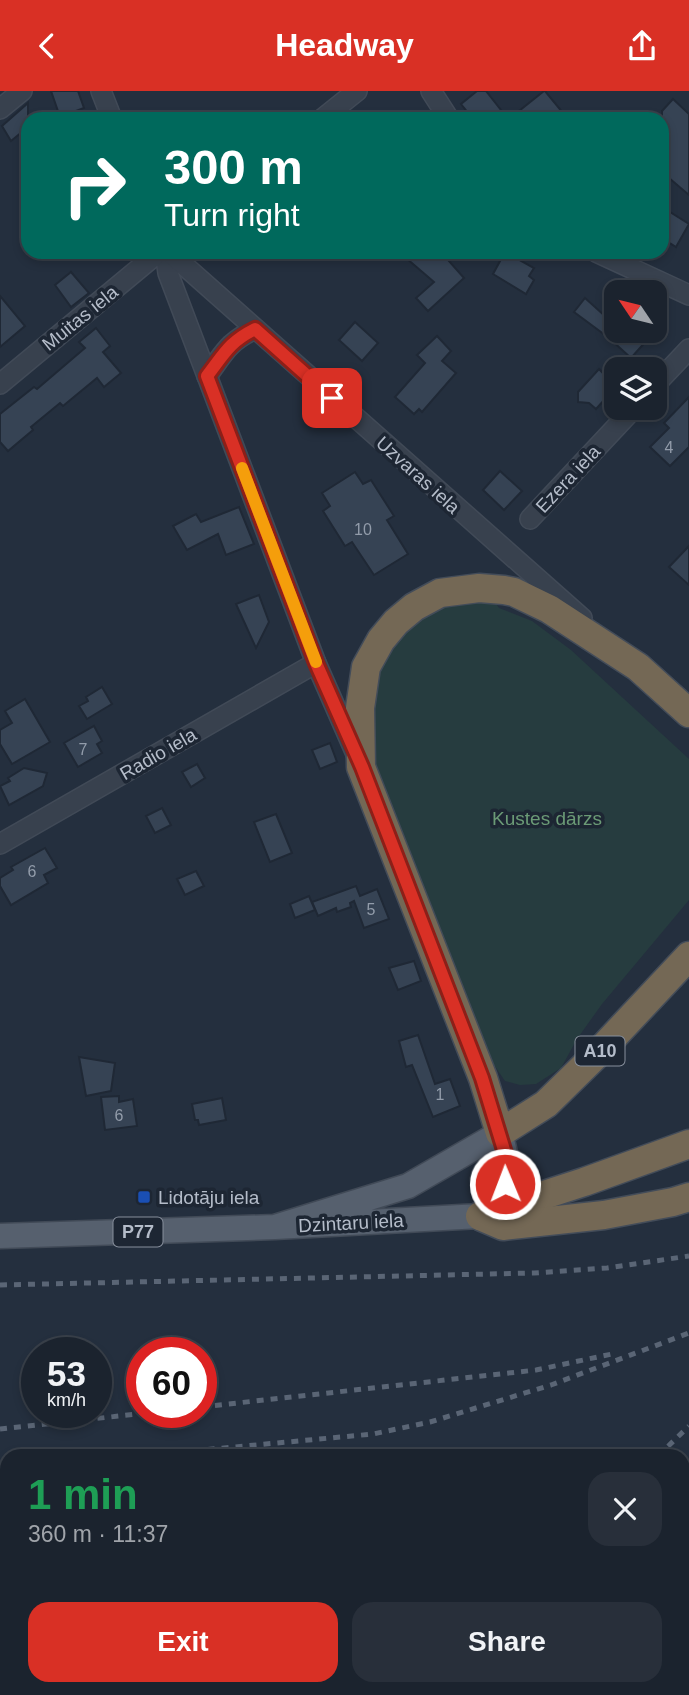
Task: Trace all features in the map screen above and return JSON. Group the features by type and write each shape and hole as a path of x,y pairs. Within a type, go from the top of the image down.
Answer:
{"highway":[{"path":"500,1133 482,1078 362,767 360,708 366,667 381,640 396,622 414,607 440,593 479,588 514,592 548,609 638,667 689,713"},
{"name":"A10","path":"500,1133 546,1104 689,956"},
{"name":"Dzintaru iela","path":"480,1216 689,1144"},
{"path":"480,1216 503,1226 604,1215 689,1197"}],"main road":[{"path":"480,1216 495,1203 505,1184 508,1163 500,1133"},
{"name":"P77","path":"275,1227 408,1186 500,1133"},
{"name":"Dzintaru iela","path":"0,1236 275,1227 480,1216"}],"street":[{"path":"0,109 22,91"},
{"path":"101,91 109,112"},
{"path":"331,112 357,91"},
{"path":"431,91 444,112"},
{"name":"Muitas iela","path":"0,383 155,259"},
{"path":"165,259 168,273 316,663 362,767"},
{"name":"Uzvaras iela","path":"172,259 638,667"},
{"path":"611,259 689,295"},
{"path":"207,376 224,351 237,338 255,329"},
{"path":"667,372 689,349"},
{"name":"Ezera iela","path":"530,519 623,420"},
{"name":"Radio iela","path":"0,844 316,663"}],"green space":[{"name":"Kustes dārzs","path":"493,599 499,608 532,621 571,650 689,759 689,900 602,1004 577,1039 561,1068 536,1084 520,1085 505,1081 494,1065 457,982 373,756 371,686 402,630 447,603"}],"building":[{"path":"51,91 78,91 84,108 73,112 58,112"},
{"path":"477,91 486,91 502,112 467,112 461,104"},
{"path":"544,91 562,112 518,112"},
{"path":"673,99 689,114 689,195 669,178 669,112 662,111"},
{"path":"28,103 28,112 21,112 21,133 11,141 2,126"},
{"path":"669,211 689,224 676,247 669,242"},
{"path":"407,259 447,259 464,278 428,311 416,298 434,282"},
{"path":"501,259 518,259 534,268 529,276 534,280 526,294 493,274"},
{"path":"71,272 89,293 71,307 55,285"},
{"path":"0,296 25,326 0,347"},
{"path":"585,298 604,315 604,334 574,312"},
{"path":"355,322 378,343 362,361 339,340"},
{"path":"96,328 110,346 103,352 121,373 104,387 97,378 63,406 60,403 8,451 0,442 0,414 34,387 37,389 85,348 79,342"},
{"path":"437,336 451,351 442,361 456,373 422,412 419,409 414,414 395,397 425,363 417,355"},
{"path":"614,343 644,343 630,357"},
{"path":"599,369 604,374 604,400 596,409 589,403 578,402 578,392"},
{"path":"689,397 689,447 670,466 650,447 669,428 664,423"},
{"path":"500,471 522,491 504,510 483,490"},
{"path":"355,472 363,484 371,480 394,516 387,520 408,554 374,575 352,542 345,546 323,511 330,506 322,493"},
{"path":"239,507 254,544 226,555 218,534 187,550 173,526 196,514 201,522"},
{"path":"689,546 689,585 669,567"},
{"path":"259,595 269,622 256,648 236,604"},
{"path":"102,687 112,704 87,719 79,706 88,701 86,697"},
{"path":"25,699 50,742 12,764 0,744 0,730 12,723 5,711"},
{"path":"94,726 102,741 97,744 102,753 78,767 64,743"},
{"path":"330,743 337,762 320,769 312,750"},
{"path":"197,764 205,778 191,787 182,772"},
{"path":"24,768 47,773 43,786 9,805 0,786"},
{"path":"162,808 171,825 155,833 146,816"},
{"path":"276,814 292,853 270,862 254,822"},
{"path":"45,848 57,868 44,875 48,883 11,905 0,886 0,878 13,870 11,867"},
{"path":"196,871 204,886 185,895 177,879"},
{"path":"356,886 360,896 377,889 389,919 364,928 354,901 350,903 351,907 337,912 336,908 318,916 312,902"},
{"path":"309,896 315,910 295,918 290,904"},
{"path":"414,961 421,981 398,990 389,968"},
{"path":"418,1035 435,1084 450,1079 460,1106 433,1117 412,1065 406,1067 399,1041"},
{"path":"79,1057 115,1063 111,1091 86,1096"},
{"path":"119,1096 119,1102 133,1099 137,1126 105,1130 101,1097"},
{"path":"222,1098 226,1120 199,1125 198,1120 195,1120 192,1104"}],"railway":[{"path":"0,1285 534,1273 607,1268 689,1256"},
{"path":"213,1449 373,1434 430,1422 551,1385 689,1333"},
{"path":"217,1405 536,1370 612,1354"},
{"path":"0,1429 126,1415"},
{"path":"665,1449 689,1426"}],"slow traffic":[{"path":"242,468 316,662"}],"place":[{"name":"Lidotāju iela","path":"144,1197"}],"route":[{"path":"332,398 255,329 237,338 224,351 207,376 316,663 362,767 482,1078 508,1163 505,1184"}]}
